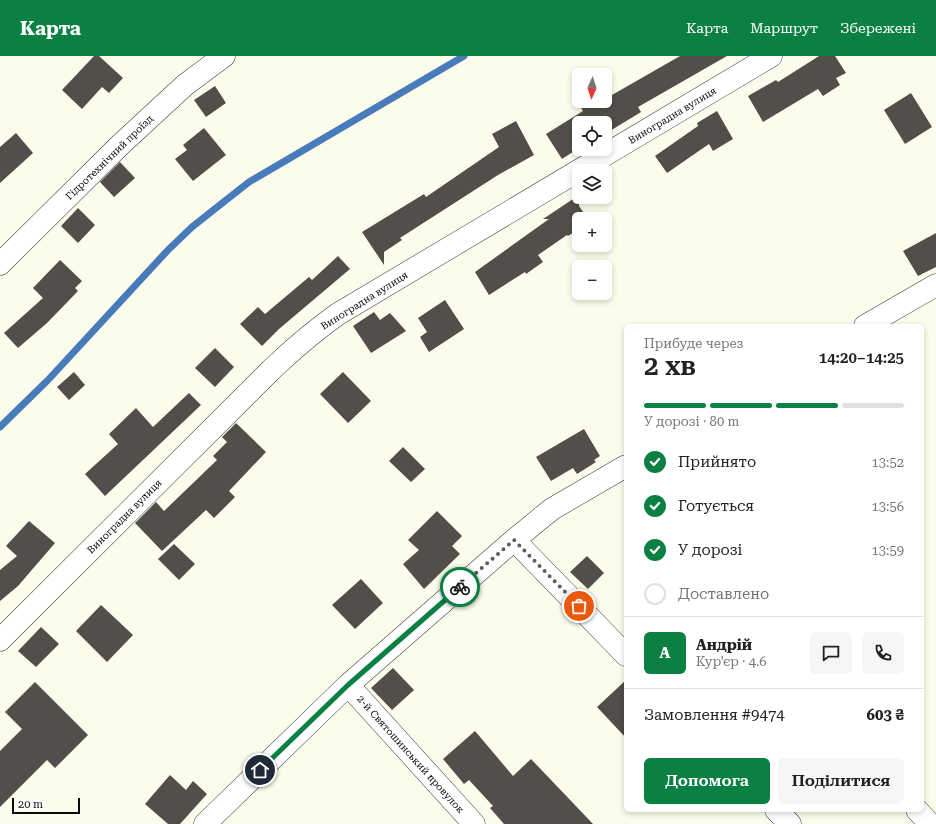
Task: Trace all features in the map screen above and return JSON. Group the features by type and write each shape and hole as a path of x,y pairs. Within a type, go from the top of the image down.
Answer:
{"street":[{"name":"Гідротехнічний проїзд","path":"0,264 124,140 185,85 224,56"},
{"name":"Виноградна вулиця","path":"0,640 271,370 320,327 338,314 771,56"},
{"path":"868,324 936,285"},
{"path":"205,824 348,685 514,540 552,509 624,467"},
{"path":"514,540 624,653"},
{"name":"2-й Святошинський провулок","path":"348,685 474,824"},
{"path":"778,812 790,824"},
{"path":"918,812 930,824"}],"building":[{"path":"94,56 99,56 123,78 109,93 102,87 82,109 62,90"},
{"path":"680,56 727,56 638,107 641,112 612,130 612,116 575,116 583,111 581,108 612,108 612,95"},
{"path":"819,56 835,56 846,73 836,78 840,85 823,96 818,89 763,122 748,96 776,80 778,82"},
{"path":"215,86 226,103 206,117 194,100"},
{"path":"911,93 932,127 905,144 884,110"},
{"path":"717,111 733,139 713,151 709,144 667,173 655,156 698,126 697,123"},
{"path":"572,118 572,153 562,159 546,134"},
{"path":"516,121 534,155 498,175 400,238 402,240 384,252 384,265 362,232 424,194 426,197 499,147 492,134"},
{"path":"204,128 226,155 193,181 175,159 187,150 183,145"},
{"path":"16,133 33,153 0,183 0,147"},
{"path":"120,162 135,178 114,197 100,182"},
{"path":"572,200 572,204 579,204 583,212 572,212 572,233 568,236 567,235 538,255 543,262 526,274 525,272 489,295 475,272 549,219 543,219"},
{"path":"78,208 95,225 78,243 61,226"},
{"path":"936,233 936,267 918,276 903,251"},
{"path":"338,256 350,269 279,329 262,346 240,324 258,307 265,314 309,277 312,280"},
{"path":"60,260 82,281 75,288 78,291 47,323 18,348 4,333 43,298 33,288"},
{"path":"445,300 464,329 429,352 420,337 427,332 418,318"},
{"path":"374,312 380,320 390,313 406,331 371,353 353,326"},
{"path":"215,348 234,367 215,387 195,368"},
{"path":"74,372 85,385 69,400 57,387"},
{"path":"343,372 371,401 348,423 320,394"},
{"path":"189,393 201,405 105,496 85,474 118,444 109,434 136,408 153,427"},
{"path":"236,423 266,452 229,491 235,497 214,518 206,510 162,551 135,523 156,502 164,511 217,460 213,456 227,442 222,437"},
{"path":"584,429 600,456 594,460 596,462 577,474 573,468 551,481 536,457"},
{"path":"403,447 425,469 411,482 389,461"},
{"path":"437,511 462,536 452,546 460,554 424,589 403,564 419,550 408,540"},
{"path":"29,521 55,543 18,586 0,601 0,570 17,556 6,546"},
{"path":"174,544 195,564 179,580 158,559"},
{"path":"587,556 604,573 588,589 570,572"},
{"path":"361,579 383,603 355,629 332,605"},
{"path":"101,605 133,635 107,662 76,631"},
{"path":"41,627 59,644 36,667 18,651"},
{"path":"393,668 414,690 392,710 371,688"},
{"path":"35,682 88,735 55,768 47,760 0,807 0,751 22,729 5,712"},
{"path":"624,682 624,736 597,707"},
{"path":"475,731 513,776 531,759 593,824 504,824 490,808 493,806 469,780 464,784 443,759"},
{"path":"170,775 186,790 193,781 207,794 180,824 168,824 145,804"}],"waterway":[{"path":"0,427 48,380 168,250 192,227 249,182 464,56"}],"way so far":[{"path":"460,587 514,540 579,606"}],"route":[{"path":"260,770 348,685 460,587"}]}
